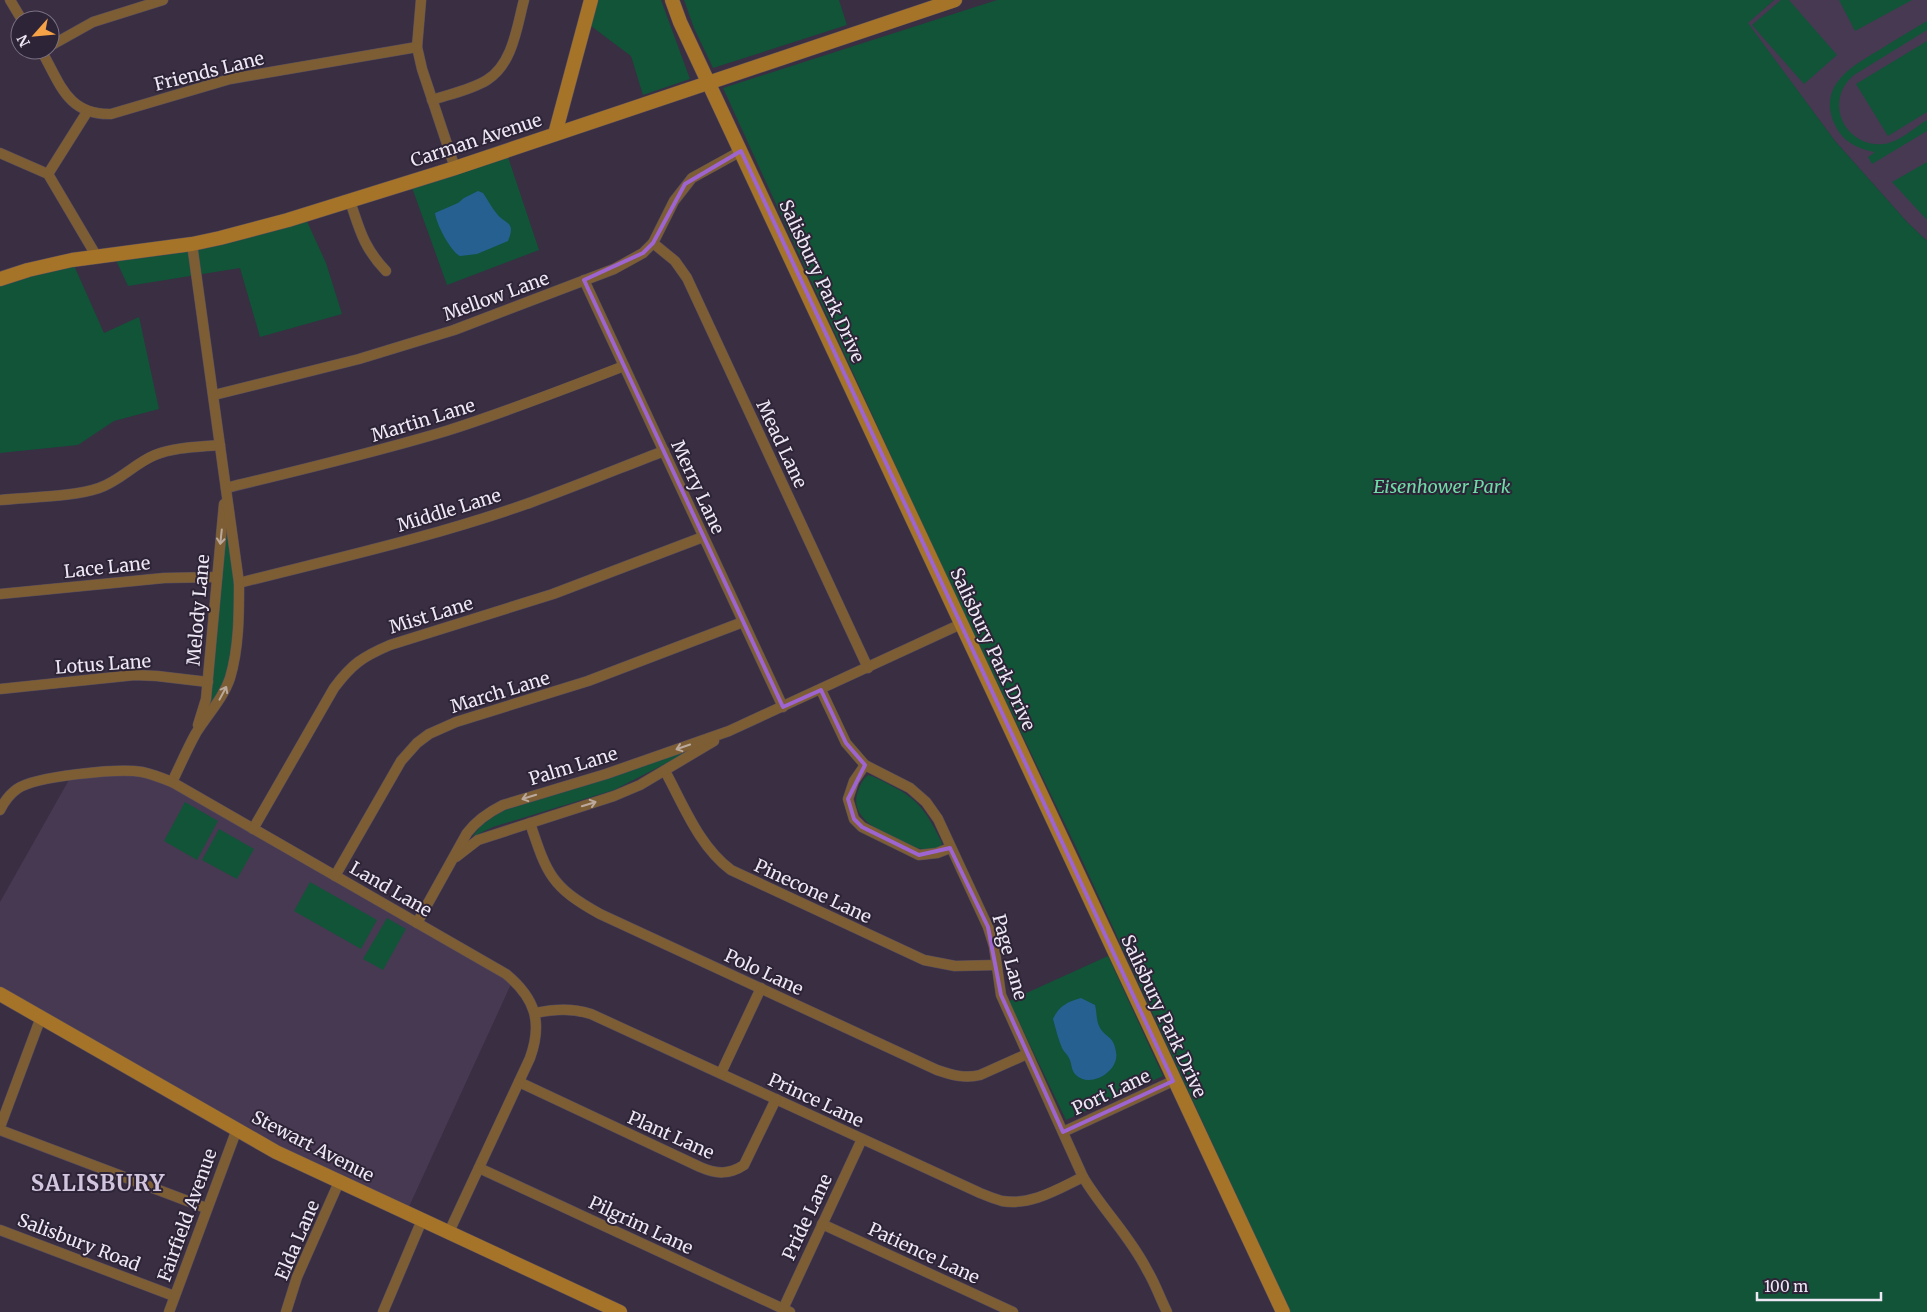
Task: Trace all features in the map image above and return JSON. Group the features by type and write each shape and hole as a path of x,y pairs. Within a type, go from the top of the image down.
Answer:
{"main road":[{"path":"555,134 591,0"},
{"name":"Salisbury Park Drive","path":"672,0 680,22 1283,1312"},
{"name":"Carman Avenue","path":"0,279 46,266 192,244 243,233 455,168 955,0"},
{"name":"Stewart Avenue","path":"0,994 276,1152 620,1312"}],"street":[{"path":"60,40 93,22 163,0"},
{"path":"420,0 417,47 432,100 455,168"},
{"path":"432,100 476,86 494,75 503,64 511,47 524,0"},
{"name":"Friends Lane","path":"87,112 112,114 230,79 417,47"},
{"path":"48,174 87,112 69,99 50,60"},
{"name":"Mellow Lane","path":"214,395 359,359 444,332 630,261 643,253 653,243 674,201 685,184 700,172 741,151"},
{"path":"0,153 48,174 98,257"},
{"path":"350,201 368,250 386,271"},
{"name":"Mead Lane","path":"653,243 675,261 687,278 868,668"},
{"name":"Melody Lane","path":"172,782 196,733 222,695 230,678 236,642 239,582 192,244"},
{"name":"Merry Lane","path":"584,280 783,707"},
{"name":"Martin Lane","path":"226,488 374,452 447,431 624,366"},
{"path":"0,500 85,491 115,480 138,463 156,454 172,450 220,445"},
{"name":"Middle Lane","path":"239,582 384,547 447,529 532,502 664,452"},
{"name":"Melody Lane","path":"196,733 206,699 226,488"},
{"name":"Mist Lane","path":"254,829 334,688 348,670 365,656 390,645 553,594 703,537"},
{"name":"Lace Lane","path":"0,594 164,578 217,577"},
{"name":"March Lane","path":"335,876 401,762 417,743 429,734 456,722 588,681 743,622"},
{"name":"Palm Lane","path":"417,923 449,863 474,824 488,812 503,805 606,774 729,731 962,624"},
{"name":"Lotus Lane","path":"0,689 135,676 157,676 208,682"},
{"name":"Page Lane","path":"821,690 846,743 865,765 910,788 926,802 938,819 988,927 994,946 1001,995 1083,1177 1095,1198 1147,1269 1167,1312"},
{"name":"Palm Lane","path":"449,863 478,840 614,796 640,785 729,731"},
{"path":"865,765 854,782 848,799 854,819 862,827 919,855 928,855 950,848"},
{"name":"Pinecone Lane","path":"665,771 704,843 719,861 731,870 924,960 955,966 996,965"},
{"name":"Land Lane","path":"1,806 16,789 30,782 46,778 112,772 141,772 172,782 506,974 519,985 535,1013 537,1025 536,1041 519,1082 449,1232"},
{"name":"Polo Lane","path":"530,823 542,859 550,875 563,891 600,914 937,1070 956,1077 980,1075 1026,1054"},
{"path":"720,1073 760,988"},
{"name":"Prince Lane","path":"535,1013 552,1010 578,1010 591,1014 980,1193 1003,1201 1020,1201 1036,1198 1083,1177"},
{"path":"41,1017 0,1128 206,1208"},
{"name":"Port Lane","path":"1063,1132 1174,1081"},
{"name":"Plant Lane","path":"519,1082 700,1167 720,1173 734,1172 744,1165 776,1099"},
{"name":"Fairfield Avenue","path":"168,1312 237,1129"},
{"name":"Pride Lane","path":"786,1310 822,1224 862,1138"},
{"name":"Pilgrim Lane","path":"479,1168 786,1310"},
{"name":"Elda Lane","path":"286,1312 297,1277 339,1182"},
{"path":"383,1312 422,1220"},
{"name":"Patience Lane","path":"822,1224 1013,1312"},
{"name":"Salisbury Road","path":"0,1230 174,1296"}],"highlighted area":[{"path":"741,151 1173,1081 1063,1132 1001,995 988,927 950,848 919,855 862,827 854,819 848,799 865,765 846,743 821,690 783,707 584,280 643,253 653,243 685,184"}],"shaded area":[{"path":"1774,0 1927,0 1927,241 1907,222 1835,141 1747,23"},
{"path":"139,773 170,782 512,982 407,1211 279,1151 0,992 0,902 70,778"}],"green space":[{"path":"598,0 661,0 690,79 643,95 631,56 591,26"},
{"path":"684,0 839,0 847,25 713,68 694,28"},
{"name":"Eisenhower Park","path":"997,0 1774,0 1748,23 1835,141 1907,222 1927,241 1927,1312 1290,1312 1076,847 940,563 723,88"},
{"path":"1781,0 1789,0 1837,55 1804,84 1752,25"},
{"path":"1839,0 1912,0 1855,31"},
{"path":"1927,21 1927,30 1854,75 1842,91 1839,107 1844,124 1856,137 1864,142 1873,144 1889,143 1927,120 1927,131 1872,164 1868,157 1875,152 1852,144 1842,136 1835,125 1831,111 1831,99 1834,88 1840,78 1859,62"},
{"path":"1927,41 1927,112 1888,136 1856,84"},
{"path":"506,151 539,250 447,285 410,182"},
{"path":"1927,162 1927,220 1892,182"},
{"path":"305,217 326,263 342,314 260,337 240,268 128,286 114,256"},
{"path":"72,261 104,333 139,317 159,409 114,421 78,445 0,453 0,280"},
{"path":"226,495 238,582 235,643 228,676 199,726"},
{"path":"688,750 688,752 614,790 493,827 472,837 487,821 505,810 613,777"},
{"path":"868,775 900,790 916,802 932,824 942,843 941,846 932,849 917,848 875,828 866,820 859,812 856,802 858,791 863,780"},
{"path":"185,802 218,821 197,860 164,841"},
{"path":"219,829 254,849 237,879 202,860"},
{"path":"310,882 377,920 361,949 294,911"},
{"path":"387,918 406,929 383,970 363,959"},
{"path":"1108,956 1163,1076 1066,1120 1009,1001"}],"water":[{"path":"478,191 483,193 497,214 509,224 510,235 508,241 477,254 460,256 452,249 444,236 435,213 458,203"},
{"path":"1081,998 1095,1005 1099,1025 1102,1031 1114,1043 1116,1052 1116,1059 1109,1071 1103,1076 1089,1080 1082,1079 1073,1071 1070,1060 1061,1045 1053,1019 1064,1005"}],"district":[{"name":"SALISBURY","path":"98,1183"}]}
